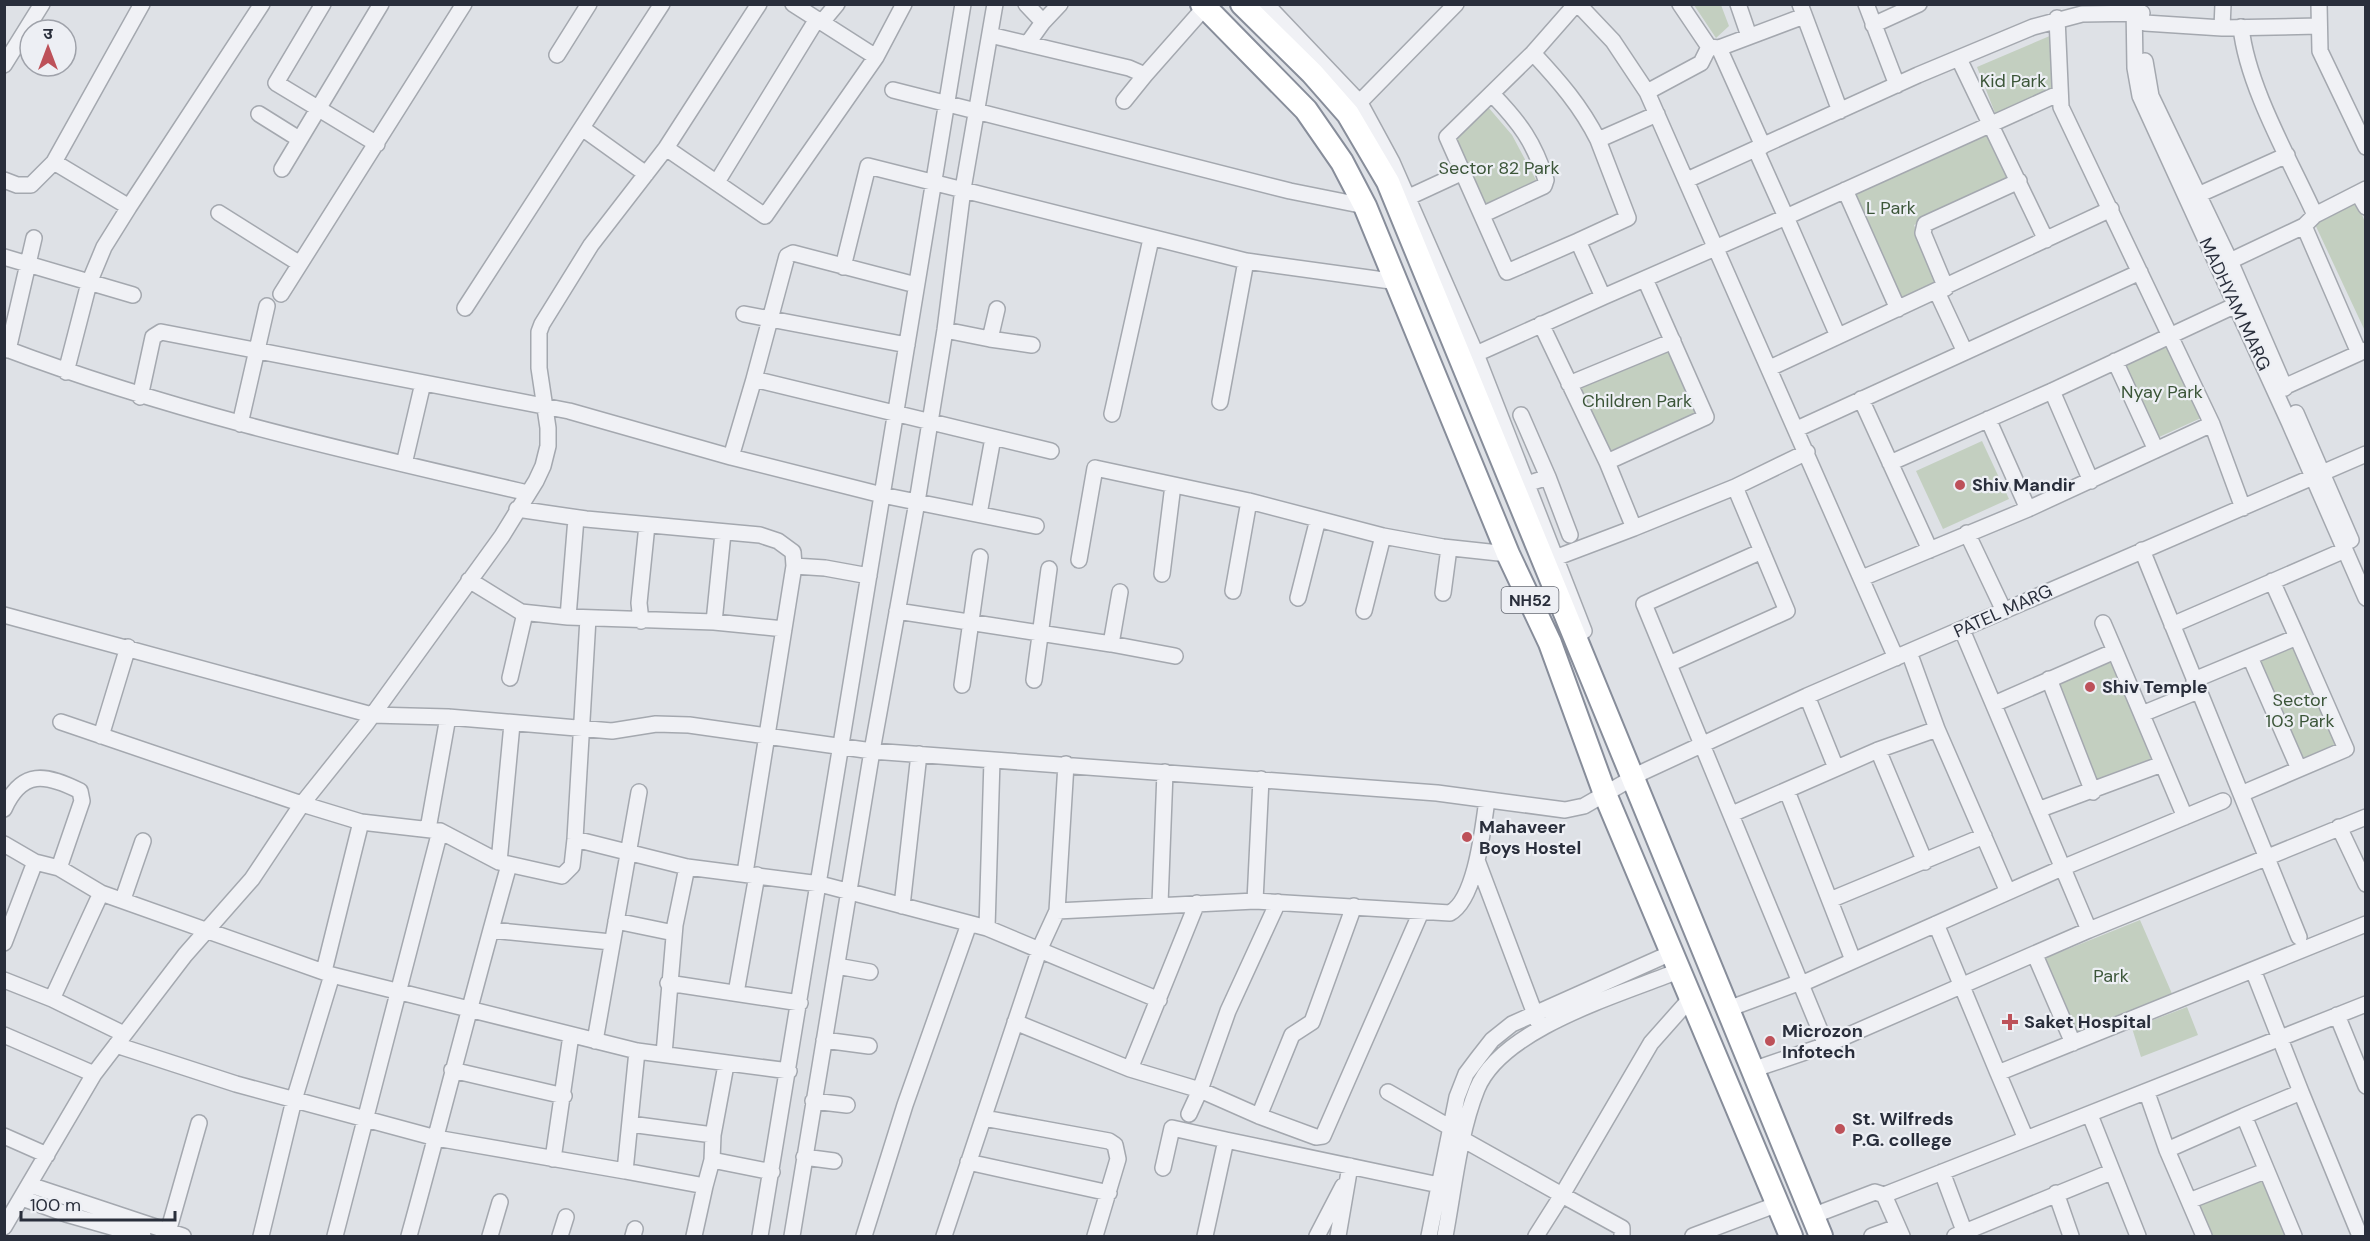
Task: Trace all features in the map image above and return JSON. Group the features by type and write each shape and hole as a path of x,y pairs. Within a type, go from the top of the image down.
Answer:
{"highway":[{"name":"NH52","path":"1242,4 1312,73 1354,108 1388,182 1540,549 1637,775 1821,1236"},
{"name":"NH52","path":"1203,6 1306,110 1342,162 1365,206 1508,554 1550,643 1605,794 1791,1236"}],"street":[{"path":"4,65 42,4"},
{"path":"4,180 16,186 31,185 54,162 142,4"},
{"path":"66,372 89,283 104,247 262,4"},
{"path":"282,169 381,4"},
{"path":"281,294 464,4"},
{"path":"556,55 589,4"},
{"path":"465,308 662,4"},
{"path":"4,1227 94,1074 207,931 252,879 302,804 372,715 502,536 528,493 545,458 548,428 539,368 539,332 542,324 591,245 666,148 759,4"},
{"path":"793,4 876,57"},
{"path":"717,182 820,20 837,4"},
{"path":"666,148 765,216 876,57 904,4"},
{"path":"760,1236 820,884 840,747 963,4"},
{"path":"792,1236 872,751 917,502 945,330 963,189 995,4"},
{"path":"1026,4 1042,22"},
{"path":"1028,43 1042,22 1060,4"},
{"path":"1266,4 1354,108 1409,197 1476,354 1556,558 1637,775 1736,1006 1756,1069 1830,1236"},
{"path":"1354,108 1456,4"},
{"path":"1533,53 1567,90 1586,117 1598,140 1628,218 1507,272 1484,214 1447,137 1492,95 1577,4 1613,41 1647,92 1862,578 1937,729 2008,892"},
{"path":"1680,4 1714,47 1760,148 1786,217 1838,336"},
{"path":"1738,4 1749,36"},
{"path":"1866,4 1897,85"},
{"path":"1873,25 1919,4"},
{"path":"2222,28 2223,4"},
{"path":"2319,4 2320,51 2366,147"},
{"path":"1124,101 1203,6"},
{"path":"315,7 276,83 376,144"},
{"path":"1647,92 1701,63 1714,47 1749,36 1802,10 1840,111"},
{"path":"1687,180 1897,85 2057,18 2082,14 2140,12 2222,28 2319,26"},
{"name":"MADHYAM MARG","path":"2140,12 2145,67 2151,96 2230,261 2284,387 2345,550 2366,598"},
{"name":"MADHYAM MARG","path":"2140,12 2135,68 2140,96 2236,305 2366,573"},
{"path":"2057,18 2061,107 2212,424 2243,508"},
{"path":"2241,27 2249,64 2315,215"},
{"path":"990,35 1129,68 1145,75"},
{"path":"1959,58 2046,240"},
{"path":"893,90 1302,194 1365,206"},
{"path":"1476,354 2060,93"},
{"path":"1484,214 1544,186 1546,180 1530,138 1521,124 1492,95"},
{"path":"259,114 299,139"},
{"path":"1598,140 1657,114"},
{"path":"582,128 646,174"},
{"path":"2198,195 2287,155"},
{"path":"54,162 129,207"},
{"path":"843,267 868,166 1246,261 1398,282"},
{"path":"1409,197 1463,172"},
{"path":"1965,351 1941,290 1923,233 1925,224 2019,181"},
{"path":"1845,190 1898,309"},
{"path":"2230,261 2304,226 2315,215 2362,191 2366,207"},
{"path":"1770,368 1941,290 2111,208"},
{"path":"219,213 300,264"},
{"path":"2284,387 2362,351 2304,226"},
{"path":"34,238 6,349 140,397 240,424 528,493"},
{"path":"1112,414 1152,239"},
{"path":"1578,241 1603,297"},
{"path":"731,457 788,256 793,254 916,285"},
{"path":"4,257 133,295"},
{"path":"1220,402 1246,261"},
{"path":"1797,429 2140,272"},
{"path":"1607,462 1706,417 1645,279"},
{"path":"1890,463 2236,305"},
{"path":"240,424 255,350 267,306"},
{"path":"990,339 997,309"},
{"path":"744,314 907,345"},
{"path":"1541,324 1607,462 1634,528"},
{"path":"945,330 1032,345"},
{"path":"140,397 153,337 161,332 569,411 731,457 882,495 1036,526"},
{"path":"1569,384 1673,341"},
{"path":"2115,361 2156,450"},
{"path":"754,379 1051,451"},
{"path":"404,464 423,383"},
{"path":"2052,391 2091,481"},
{"path":"1860,399 1930,550"},
{"path":"1521,415 1570,535"},
{"path":"1988,420 2028,509"},
{"path":"1862,578 1967,532 2028,509 2212,424"},
{"path":"979,514 993,438"},
{"path":"1556,558 1735,487 1807,452"},
{"name":"PATEL MARG","path":"4,615 372,715 448,717 612,731 656,724 689,725 872,751 1437,792 1565,810 1584,806 1637,775 1807,696 2366,454"},
{"path":"1079,560 1095,468 1249,501 1383,536 1449,548 1508,554"},
{"path":"1527,484 1548,477"},
{"path":"1162,574 1173,485"},
{"path":"1669,664 1786,611 1735,487"},
{"path":"1233,591 1249,501"},
{"path":"517,509 576,518 760,535 778,541 793,552 794,566 768,737 736,993"},
{"path":"568,617 576,518"},
{"path":"1298,598 1318,519"},
{"path":"641,621 639,603 647,525"},
{"path":"1967,532 2004,611"},
{"path":"714,622 723,533"},
{"path":"1364,611 1383,536"},
{"path":"1443,593 1449,548"},
{"path":"2142,550 2299,937"},
{"path":"2172,625 2345,550"},
{"path":"1762,551 1644,604 1703,743 1798,984 1826,1046"},
{"path":"962,685 980,557"},
{"path":"794,566 825,568 869,576"},
{"path":"1034,680 1049,569"},
{"path":"469,580 525,613 641,621 714,622 784,629"},
{"path":"2241,794 2346,750 2272,581"},
{"path":"1111,644 1120,592"},
{"path":"897,611 1175,656"},
{"path":"510,678 525,613"},
{"path":"61,722 302,804 361,822 434,830 504,863 562,876 572,866 575,839 584,730 588,618"},
{"path":"2103,623 2185,818"},
{"path":"1962,630 2089,930"},
{"path":"2142,714 2250,657 2297,637"},
{"path":"101,736 128,647"},
{"path":"1994,704 2115,651"},
{"path":"2250,657 2299,769"},
{"path":"2049,679 2093,792"},
{"path":"1807,696 1836,768"},
{"path":"335,1236 398,993 434,830 448,717"},
{"path":"409,1236 452,1070 471,1011 504,863 512,724"},
{"path":"1731,814 1878,750 1937,729"},
{"path":"1878,750 1925,862"},
{"path":"902,906 919,754"},
{"path":"987,928 992,760"},
{"path":"944,1236 1040,948 1057,911 1066,764"},
{"path":"2038,810 2093,792 2162,764"},
{"path":"1160,904 1164,771"},
{"path":"4,809 10,796 22,783 36,777 60,781 80,791 82,801 59,868"},
{"path":"1255,901 1261,779"},
{"path":"1786,791 1854,960"},
{"path":"595,1041 639,792"},
{"path":"1057,911 1255,901 1421,912 1454,912 1478,863 1487,800"},
{"path":"1736,1006 1798,984 2062,868 2223,801"},
{"path":"1756,1069 1826,1046 2035,956 2089,930 2339,826 2366,817"},
{"path":"261,1236 328,973 361,822"},
{"path":"2339,826 2366,884"},
{"path":"1830,900 1984,836"},
{"path":"575,839 687,867 820,884 850,894 987,928 1040,948 1159,1000"},
{"path":"123,899 143,841"},
{"path":"4,844 35,862 59,868 101,893 328,973 398,993 637,1051 726,1065 789,1071"},
{"path":"4,942 35,862"},
{"path":"1478,863 1538,1021"},
{"path":"663,1054 674,933 687,867"},
{"path":"52,999 101,893"},
{"path":"1189,1114 1228,1011 1278,902"},
{"path":"1130,1069 1197,903"},
{"path":"1259,1116 1292,1035 1312,1022 1354,906"},
{"path":"1015,1022 1130,1069 1200,1090 1259,1116 1316,1137 1323,1136 1421,912"},
{"path":"616,921 674,933"},
{"path":"864,1236 905,1105 969,924"},
{"path":"1936,924 2026,1139"},
{"path":"1998,1073 2366,924"},
{"path":"490,930 611,942"},
{"path":"2035,956 2073,1043"},
{"path":"1429,1236 1457,1097 1466,1074 1492,1040 1512,1024 1538,1021 1674,962"},
{"path":"837,966 870,972"},
{"path":"2253,970 2360,1236"},
{"path":"4,980 52,999 120,1039 236,1084 436,1138 705,1186"},
{"path":"668,984 800,1003"},
{"path":"1536,1236 1651,1043 1690,999"},
{"path":"1820,1213 1875,1192 1884,1195 2148,1093 2366,1004"},
{"path":"2337,1015 2364,1077"},
{"path":"1445,1236 1477,1088 1490,1066 1538,1021"},
{"path":"4,1035 94,1074"},
{"path":"553,1159 564,1096 571,1035"},
{"path":"824,1040 869,1046"},
{"path":"625,1171 637,1051"},
{"path":"694,1236 712,1160 713,1135 726,1065"},
{"path":"452,1070 564,1096"},
{"path":"1388,1092 1451,1128"},
{"path":"2167,1150 2301,1092"},
{"path":"2148,1093 2167,1150 2204,1236"},
{"path":"813,1101 847,1105"},
{"path":"2090,1115 2138,1236"},
{"path":"2244,1116 2294,1236"},
{"path":"984,1118 1109,1141 1115,1145 1118,1159 1095,1236"},
{"path":"26,1191 124,1229 143,1234 176,1234 199,1123"},
{"path":"630,1124 713,1135"},
{"path":"1163,1168 1172,1128 1349,1173 1439,1185"},
{"path":"4,1136 47,1155"},
{"path":"1205,1236 1226,1140"},
{"path":"1464,1140 1622,1228 1622,1236"},
{"path":"804,1156 834,1161"},
{"path":"712,1160 772,1172"},
{"path":"968,1162 1109,1193"},
{"path":"2189,1201 2265,1171"},
{"path":"1942,1172 1962,1235 2056,1193 2111,1172"},
{"path":"1317,1236 1349,1173"},
{"path":"1338,1236 1349,1173"},
{"path":"2056,1193 2071,1236"},
{"path":"1872,1236 1900,1232 1884,1195"},
{"path":"490,1236 500,1202"},
{"path":"1693,1236 1778,1204"},
{"path":"560,1236 566,1217"}],"green space":[{"path":"1694,5 1721,5 1729,26 1716,38"},
{"name":"Kid Park","path":"2052,35 2053,93 1997,118 1977,67"},
{"name":"Sector 82 Park","path":"1488,107 1512,135 1536,180 1486,206 1453,136"},
{"name":"L Park","path":"1990,134 2011,183 1914,225 1939,281 1899,299 1852,194"},
{"path":"2355,198 2365,222 2365,331 2313,220"},
{"name":"Nyay Park","path":"2168,346 2201,418 2157,438 2123,367"},
{"name":"Children Park","path":"1668,349 1697,414 1605,453 1577,389"},
{"path":"1982,441 2009,499 1943,529 1916,471"},
{"name":"Sector 103 Park","path":"2297,637 2346,749 2299,769 2250,657"},
{"path":"2112,658 2152,762 2095,783 2057,681"},
{"name":"Park","path":"2140,920 2173,996 2076,1035 2043,959"},
{"name":"Park","path":"2187,1007 2198,1035 2141,1057 2132,1028"},
{"path":"2265,1171 2288,1236 2207,1236 2192,1203"}],"place":[{"name":"Shiv Mandir","path":"1960,485"},
{"name":"Shiv Temple","path":"2090,687"},
{"name":"Mahaveer Boys Hostel","path":"1467,837"},
{"name":"Saket Hospital","path":"2010,1022"},
{"name":"Microzon Infotech","path":"1770,1041"},
{"name":"St. Wilfreds P.G. college","path":"1840,1129"}]}
